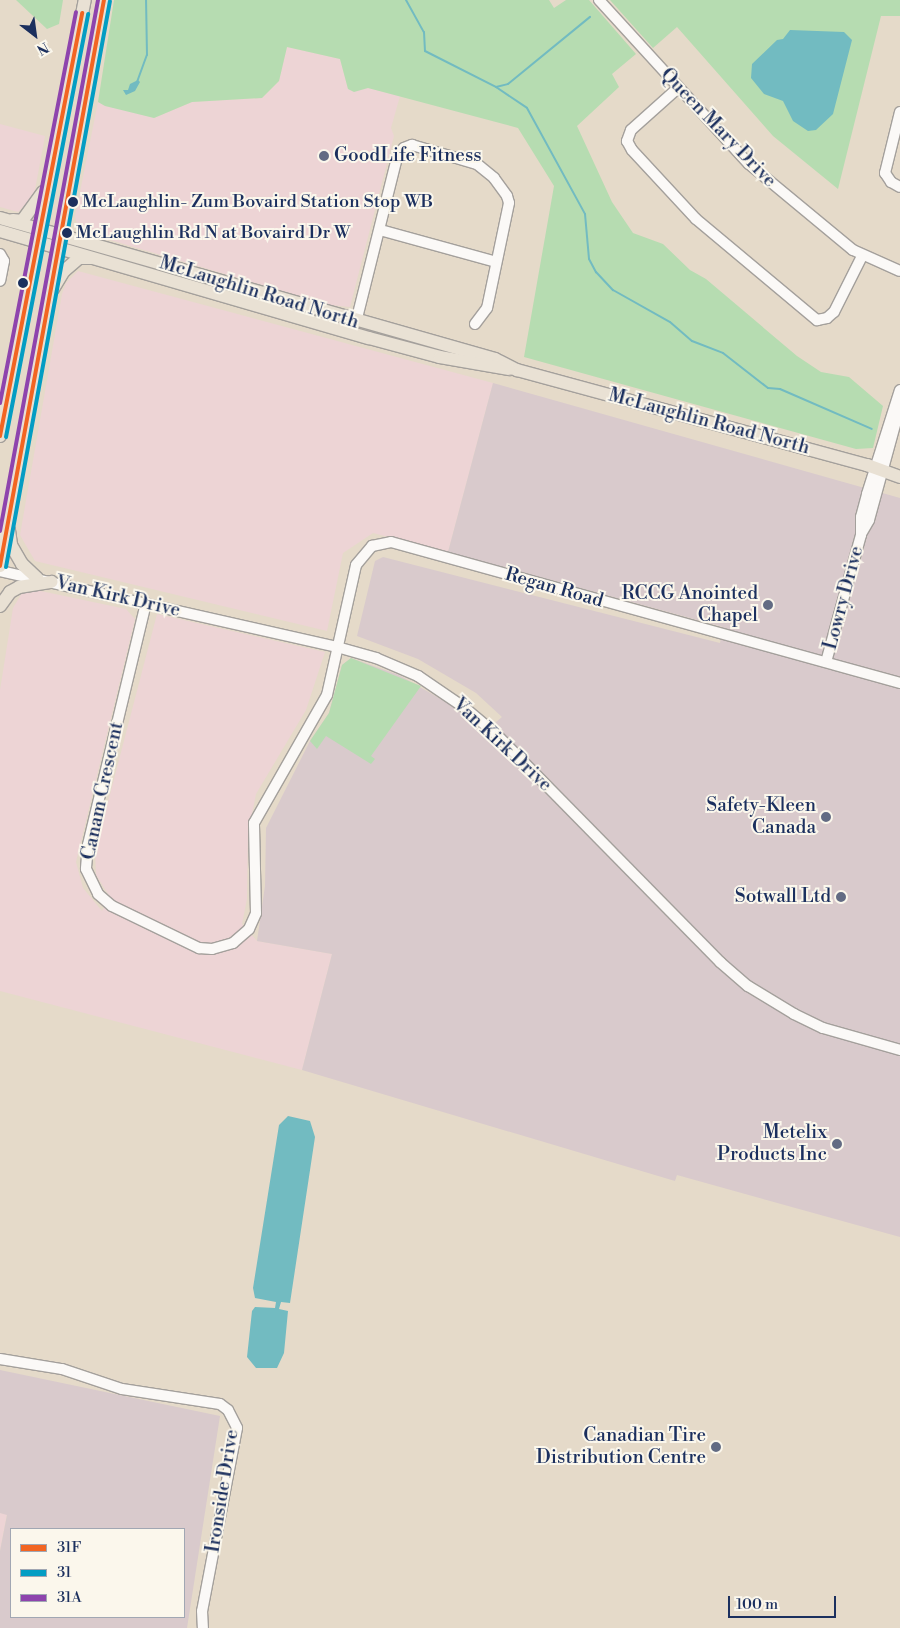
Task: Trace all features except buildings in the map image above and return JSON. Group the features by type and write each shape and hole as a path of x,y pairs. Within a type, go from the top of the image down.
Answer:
{"main road":[{"path":"0,436 85,0"},
{"path":"0,566 104,0"},
{"path":"0,218 22,221 39,201 50,179"},
{"name":"McLaughlin Road North","path":"0,218 39,235 59,241 243,289 495,360 516,370 900,477"},
{"name":"McLaughlin Road North","path":"0,231 39,235"},
{"name":"McLaughlin Road North","path":"59,241 103,260 222,296 440,357 492,368 516,370"},
{"path":"48,297 64,271 79,258 103,260"},
{"path":"222,296 243,289"},
{"path":"8,517 11,546 22,564 37,578"},
{"path":"0,606 10,592 19,587 52,582"}],"street":[{"name":"Queen Mary Drive","path":"599,0 749,164 862,256 900,271"},
{"path":"678,88 631,130 627,141 632,150 696,219 817,320 827,318 834,312 862,256"},
{"path":"900,112 885,173 891,182 900,187"},
{"path":"356,322 398,154 404,148 412,145 477,164 494,178 507,196 487,308 475,324"},
{"path":"380,230 496,262"},
{"path":"0,254 4,261 0,281"},
{"path":"879,470 900,390"},
{"path":"879,470 900,407"},
{"name":"Lowry Drive","path":"826,662 861,535 869,520 879,470"},
{"name":"Regan Road","path":"337,647 356,565 372,546 391,542 900,683"},
{"name":"Van Kirk Drive","path":"0,571 337,647 376,658 418,676 471,712 720,962 748,986 794,1014 823,1028 900,1050"},
{"name":"Canam Crescent","path":"146,603 90,840 86,869 98,894 112,906 199,948 212,949 234,943 249,930 258,902 254,823 327,696 337,647"},
{"name":"Ironside Drive","path":"0,1359 62,1368 122,1388 220,1404 228,1410 237,1428 202,1611 202,1628"}],"shaded area":[{"path":"287,47 340,59 348,89 368,88 400,96 391,128 394,136 350,307 330,305 83,232 78,227 75,217 98,102 154,118 192,102 262,98 279,81"},
{"path":"0,124 45,136 34,195 18,212 0,207"},
{"path":"78,271 493,383 448,552 373,533 343,553 327,631 35,561 20,535 62,294 66,283"},
{"path":"493,383 900,498 900,1237 677,1175 675,1181 302,1070 332,954 257,941 265,886 266,828 310,741 329,713 342,665 351,658 399,675 458,709 483,733 502,717 476,693 418,659 357,636 375,561 383,557 720,643 723,627 448,552"},
{"path":"36,590 126,609 135,619 76,862 83,888 102,911 110,897 96,875 95,852 157,614 325,652 306,710 256,794 248,834 247,899 242,924 257,941 332,954 302,1070 0,991 0,690 13,608 22,593"},
{"path":"0,1370 220,1416 187,1628 0,1628 0,1551 7,1515 0,1513"},
{"path":"0,1513 7,1514 0,1551"}],"green space":[{"path":"16,0 63,0 59,24 47,29"},
{"path":"114,0 549,0 554,8 566,0 589,0 636,54 612,74 619,87 577,126 612,202 633,233 663,244 690,270 706,279 797,356 821,372 849,377 883,406 873,448 856,449 524,357 554,186 518,128 368,88 354,92 348,89 340,59 287,47 279,81 262,98 192,102 154,118 105,106 98,102"},
{"path":"610,0 900,0 900,16 881,16 838,189 773,136 677,27 653,48"},
{"path":"351,658 421,686 371,756 375,759 371,764 326,736 317,749 310,741 329,713 342,665"}],"water":[{"path":"790,30 844,32 852,40 833,114 816,130 808,131 793,121 783,101 764,94 751,78 752,64 777,40 783,39"},
{"path":"138,80 140,82 135,91 126,95 123,90 128,90 130,84"},
{"path":"288,1116 310,1121 315,1137 290,1303 281,1302 279,1309 288,1311 284,1353 277,1368 256,1368 247,1357 252,1311 255,1307 275,1308 276,1302 255,1298 253,1288 279,1125"}],"waterway":[{"path":"137,82 147,55 146,0"},
{"path":"406,0 424,32 425,51 496,87 508,84 590,17"},
{"path":"496,87 527,108 585,214 589,259 596,272 613,290 670,322 692,341 723,353 768,388 780,389 872,429"}],"transit line":[{"name":"31A","path":"0,531 98,0"},
{"name":"31F","path":"0,566 104,0"},
{"name":"31","path":"6,567 110,1"},
{"name":"31A","path":"0,403 76,12"},
{"name":"31F","path":"0,436 82,13"},
{"name":"31","path":"6,437 88,14"}],"place":[{"name":"GoodLife Fitness","path":"324,156"},
{"name":"McLaughlin- Zum Bovaird Station Stop WB","path":"73,202"},
{"name":"McLaughlin Rd N at Bovaird Dr W","path":"67,233"},
{"name":"RCCG Anointed Chapel","path":"768,605"},
{"name":"Safety-Kleen Canada","path":"826,817"},
{"name":"Sotwall Ltd","path":"841,897"},
{"name":"Metelix Products Inc","path":"837,1144"},
{"name":"Canadian Tire Distribution Centre","path":"716,1447"}]}
